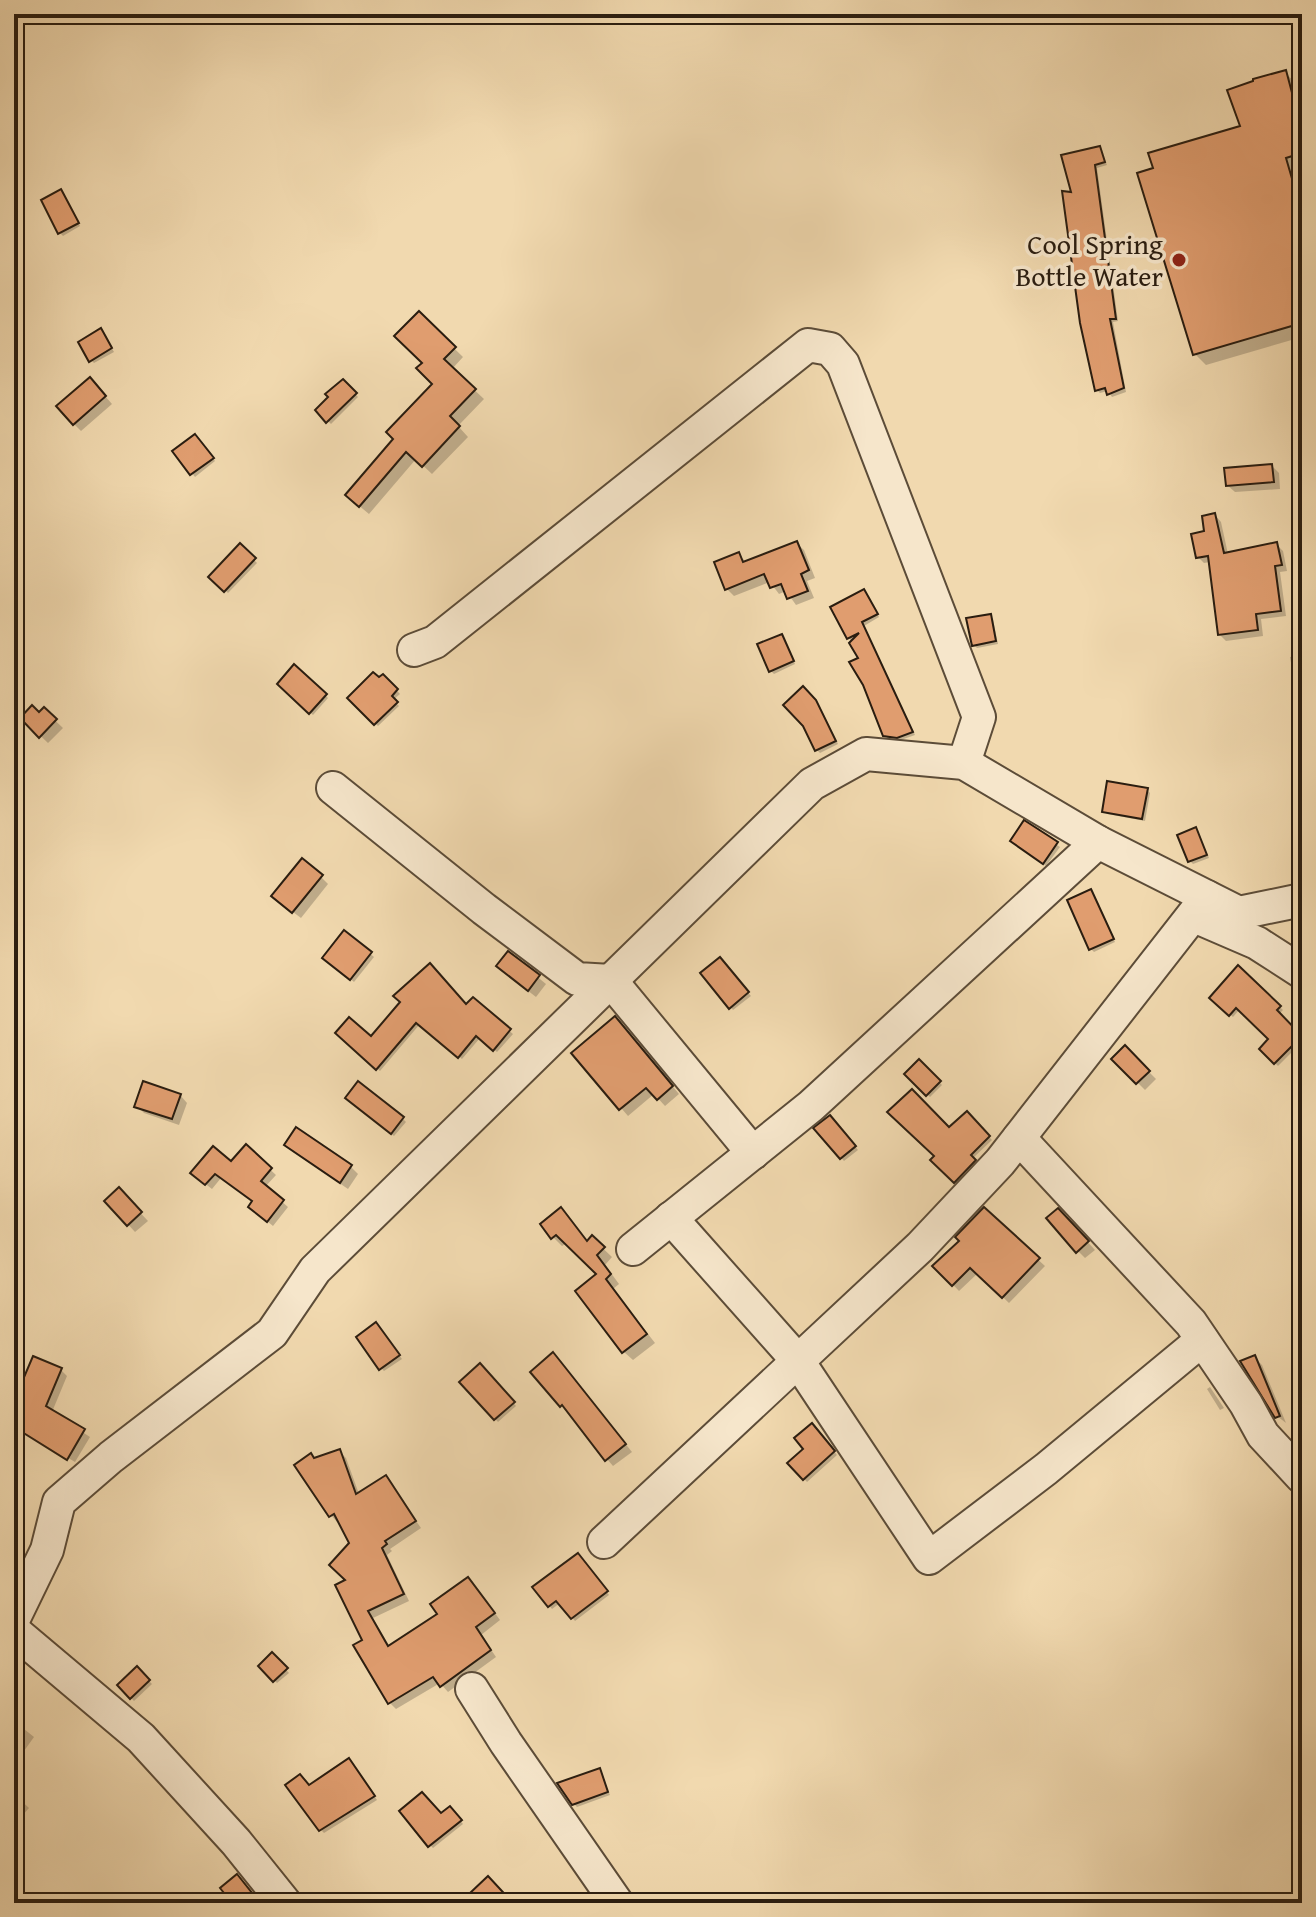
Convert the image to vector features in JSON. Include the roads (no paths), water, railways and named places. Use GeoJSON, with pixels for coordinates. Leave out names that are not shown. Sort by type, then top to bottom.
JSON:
{"type":"FeatureCollection","features":[{"type":"Feature","properties":{"kind":"street"},"geometry":{"type":"LineString","coordinates":[[414,650],[435,642],[808,345],[830,349],[843,364],[979,717],[964,763]]}},
{"type":"Feature","properties":{"kind":"street"},"geometry":{"type":"LineString","coordinates":[[14,1618],[47,1550],[59,1502],[111,1457],[272,1333],[315,1270],[812,784],[866,754],[964,763],[1098,842],[1302,972]]}},
{"type":"Feature","properties":{"kind":"street"},"geometry":{"type":"LineString","coordinates":[[333,788],[577,979],[611,981],[753,1153]]}},
{"type":"Feature","properties":{"kind":"street"},"geometry":{"type":"LineString","coordinates":[[633,1249],[811,1106],[1098,842]]}},
{"type":"Feature","properties":{"kind":"street"},"geometry":{"type":"LineString","coordinates":[[1200,906],[1239,913],[1302,900]]}},
{"type":"Feature","properties":{"kind":"street"},"geometry":{"type":"LineString","coordinates":[[604,1542],[920,1247],[1000,1162],[1200,906]]}},
{"type":"Feature","properties":{"kind":"street"},"geometry":{"type":"LineString","coordinates":[[1019,1138],[1191,1323],[1246,1404],[1263,1435],[1302,1477]]}},
{"type":"Feature","properties":{"kind":"street"},"geometry":{"type":"LineString","coordinates":[[671,1218],[798,1361],[929,1558],[1046,1469],[1202,1340]]}},
{"type":"Feature","properties":{"kind":"street"},"geometry":{"type":"LineString","coordinates":[[14,1631],[141,1738],[236,1842],[285,1903]]}},
{"type":"Feature","properties":{"kind":"street"},"geometry":{"type":"LineString","coordinates":[[472,1689],[617,1903]]}},
{"type":"Feature","properties":{"kind":"place","name":"Cool Spring Bottle Water"},"geometry":{"type":"Point","coordinates":[1179,260]}}]}
